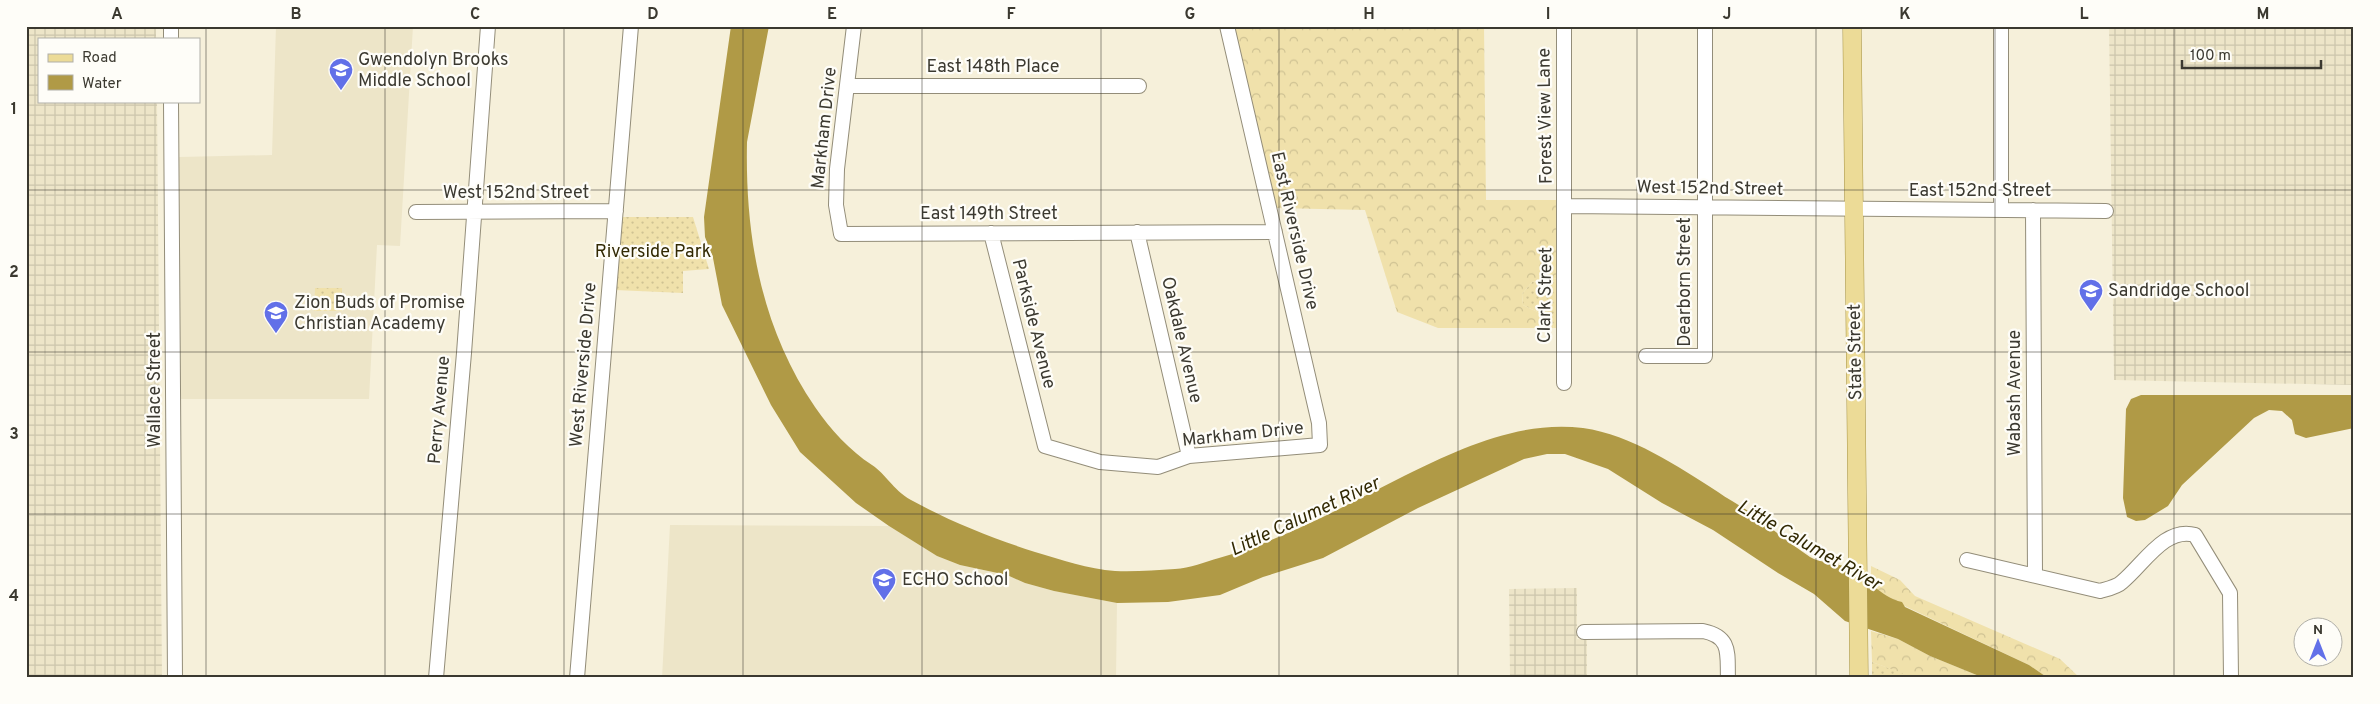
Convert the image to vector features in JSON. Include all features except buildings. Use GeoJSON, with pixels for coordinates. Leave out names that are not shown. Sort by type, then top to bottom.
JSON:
{"type":"FeatureCollection","features":[{"type":"Feature","properties":{"kind":"main road","name":"State Street"},"geometry":{"type":"LineString","coordinates":[[1852,26],[1859,678]]}},
{"type":"Feature","properties":{"kind":"street","name":"Perry Avenue"},"geometry":{"type":"LineString","coordinates":[[436,678],[488,26]]}},
{"type":"Feature","properties":{"kind":"street","name":"West Riverside Drive"},"geometry":{"type":"LineString","coordinates":[[577,678],[631,26]]}},
{"type":"Feature","properties":{"kind":"street","name":"Markham Drive"},"geometry":{"type":"LineString","coordinates":[[841,234],[836,206],[837,169],[854,26]]}},
{"type":"Feature","properties":{"kind":"street","name":"East Riverside Drive"},"geometry":{"type":"LineString","coordinates":[[1227,26],[1319,423],[1320,445]]}},
{"type":"Feature","properties":{"kind":"street","name":"Forest View Lane"},"geometry":{"type":"LineString","coordinates":[[1564,26],[1566,206]]}},
{"type":"Feature","properties":{"kind":"street","name":"Dearborn Street"},"geometry":{"type":"LineString","coordinates":[[1646,356],[1705,356],[1705,26]]}},
{"type":"Feature","properties":{"kind":"street"},"geometry":{"type":"LineString","coordinates":[[2001,26],[2001,210]]}},
{"type":"Feature","properties":{"kind":"street","name":"East 148th Place"},"geometry":{"type":"LineString","coordinates":[[848,86],[1139,86]]}},
{"type":"Feature","properties":{"kind":"street","name":"Wallace Street"},"geometry":{"type":"LineString","coordinates":[[171,102],[175,678]]}},
{"type":"Feature","properties":{"kind":"street","name":"West 152nd Street"},"geometry":{"type":"LineString","coordinates":[[1566,206],[1854,209]]}},
{"type":"Feature","properties":{"kind":"street","name":"Clark Street"},"geometry":{"type":"LineString","coordinates":[[1564,383],[1566,206]]}},
{"type":"Feature","properties":{"kind":"street","name":"East 152nd Street"},"geometry":{"type":"LineString","coordinates":[[1854,209],[2106,211]]}},
{"type":"Feature","properties":{"kind":"street","name":"Wabash Avenue"},"geometry":{"type":"LineString","coordinates":[[2033,210],[2035,576]]}},
{"type":"Feature","properties":{"kind":"street","name":"West 152nd Street"},"geometry":{"type":"LineString","coordinates":[[416,212],[616,211]]}},
{"type":"Feature","properties":{"kind":"street"},"geometry":{"type":"LineString","coordinates":[[1137,232],[1275,232]]}},
{"type":"Feature","properties":{"kind":"street","name":"East 149th Street"},"geometry":{"type":"LineString","coordinates":[[841,234],[1137,232]]}},
{"type":"Feature","properties":{"kind":"street","name":"Oakdale Avenue"},"geometry":{"type":"LineString","coordinates":[[1137,232],[1189,456]]}},
{"type":"Feature","properties":{"kind":"street","name":"Parkside Avenue"},"geometry":{"type":"LineString","coordinates":[[991,233],[1039,425]]}},
{"type":"Feature","properties":{"kind":"street","name":"Markham Drive"},"geometry":{"type":"LineString","coordinates":[[1039,425],[1045,446],[1100,462],[1158,467],[1189,456],[1320,445]]}},
{"type":"Feature","properties":{"kind":"street"},"geometry":{"type":"LineString","coordinates":[[1967,560],[2100,591],[2121,584],[2173,535],[2187,532],[2195,535],[2230,593],[2231,678]]}},
{"type":"Feature","properties":{"kind":"street"},"geometry":{"type":"LineString","coordinates":[[1584,632],[1703,631],[1714,633],[1722,638],[1726,645],[1728,678]]}},
{"type":"Feature","properties":{"kind":"shaded area"},"geometry":{"type":"Polygon","coordinates":[[[26,26],[156,26],[156,38],[38,38],[38,102],[157,102],[162,678],[26,678],[26,26]]]}},
{"type":"Feature","properties":{"kind":"shaded area","name":"Gwendolyn Brooks Middle School"},"geometry":{"type":"Polygon","coordinates":[[[276,26],[413,26],[400,246],[377,245],[369,399],[181,399],[179,157],[272,155],[276,26]]]}},
{"type":"Feature","properties":{"kind":"shaded area"},"geometry":{"type":"Polygon","coordinates":[[[2109,26],[2354,26],[2354,385],[2114,380],[2109,26]]]}},
{"type":"Feature","properties":{"kind":"shaded area","name":"ECHO School"},"geometry":{"type":"Polygon","coordinates":[[[670,525],[889,526],[937,556],[960,565],[1007,575],[1025,583],[1054,591],[1117,603],[1116,678],[662,678],[670,525]]]}},
{"type":"Feature","properties":{"kind":"shaded area"},"geometry":{"type":"Polygon","coordinates":[[[1577,588],[1577,639],[1587,640],[1587,678],[1510,678],[1509,589],[1577,588]]]}},
{"type":"Feature","properties":{"kind":"green space"},"geometry":{"type":"Polygon","coordinates":[[[1234,26],[1484,26],[1486,200],[1558,200],[1558,278],[1532,282],[1522,294],[1523,305],[1550,318],[1554,328],[1438,328],[1397,312],[1365,210],[1276,208],[1234,26]]]}},
{"type":"Feature","properties":{"kind":"green space","name":"Riverside Park"},"geometry":{"type":"Polygon","coordinates":[[[621,217],[693,217],[709,269],[683,271],[683,293],[615,290],[621,217]]]}},
{"type":"Feature","properties":{"kind":"green space"},"geometry":{"type":"Polygon","coordinates":[[[1558,278],[1559,328],[1554,328],[1550,318],[1523,305],[1522,294],[1532,282],[1558,278]]]}},
{"type":"Feature","properties":{"kind":"green space"},"geometry":{"type":"Polygon","coordinates":[[[315,288],[342,288],[342,311],[314,311],[315,288]]]}},
{"type":"Feature","properties":{"kind":"green space"},"geometry":{"type":"Polygon","coordinates":[[[1871,566],[1900,580],[1915,596],[2060,659],[2080,678],[2048,678],[2029,665],[1892,600],[1871,586],[1871,566]]]}},
{"type":"Feature","properties":{"kind":"green space"},"geometry":{"type":"Polygon","coordinates":[[[1871,631],[1898,639],[1930,656],[1984,678],[1915,678],[1872,662],[1871,631]]]}},
{"type":"Feature","properties":{"kind":"green space"},"geometry":{"type":"Polygon","coordinates":[[[1872,662],[1914,677],[1915,678],[1872,678],[1872,662]]]}},
{"type":"Feature","properties":{"kind":"water"},"geometry":{"type":"Polygon","coordinates":[[[731,26],[769,26],[747,142],[747,177],[753,246],[769,313],[781,345],[796,377],[834,432],[856,453],[877,469],[904,496],[926,508],[1003,541],[1085,566],[1123,571],[1181,568],[1197,565],[1267,542],[1446,456],[1490,439],[1536,428],[1583,428],[1619,437],[1654,453],[1752,513],[1810,557],[1846,567],[1887,596],[1902,602],[1905,607],[2029,665],[2048,678],[1984,678],[1930,656],[1898,639],[1845,621],[1814,594],[1778,573],[1713,530],[1662,503],[1608,469],[1565,454],[1547,454],[1524,459],[1418,508],[1323,558],[1263,577],[1220,595],[1168,602],[1117,603],[1054,591],[1025,583],[1007,575],[960,565],[937,556],[856,503],[800,452],[771,405],[722,305],[713,258],[705,237],[704,217],[731,26]]]}},
{"type":"Feature","properties":{"kind":"water"},"geometry":{"type":"Polygon","coordinates":[[[2141,395],[2354,395],[2354,428],[2306,438],[2295,434],[2292,420],[2282,411],[2269,410],[2254,418],[2182,485],[2168,506],[2145,520],[2136,521],[2127,517],[2123,498],[2126,409],[2131,399],[2141,395]]]}},
{"type":"Feature","properties":{"kind":"place","name":"Gwendolyn Brooks Middle School"},"geometry":{"type":"Point","coordinates":[341,91]}},
{"type":"Feature","properties":{"kind":"place","name":"Sandridge School"},"geometry":{"type":"Point","coordinates":[2091,312]}},
{"type":"Feature","properties":{"kind":"place","name":"Zion Buds of Promise Christian Academy"},"geometry":{"type":"Point","coordinates":[276,334]}},
{"type":"Feature","properties":{"kind":"place","name":"ECHO School"},"geometry":{"type":"Point","coordinates":[884,601]}},
{"type":"Feature","properties":{"kind":"water label","name":"Little Calumet River"},"geometry":{"type":"Point","coordinates":[1305,517]}},
{"type":"Feature","properties":{"kind":"water label","name":"Little Calumet River"},"geometry":{"type":"Point","coordinates":[1809,546]}}]}
